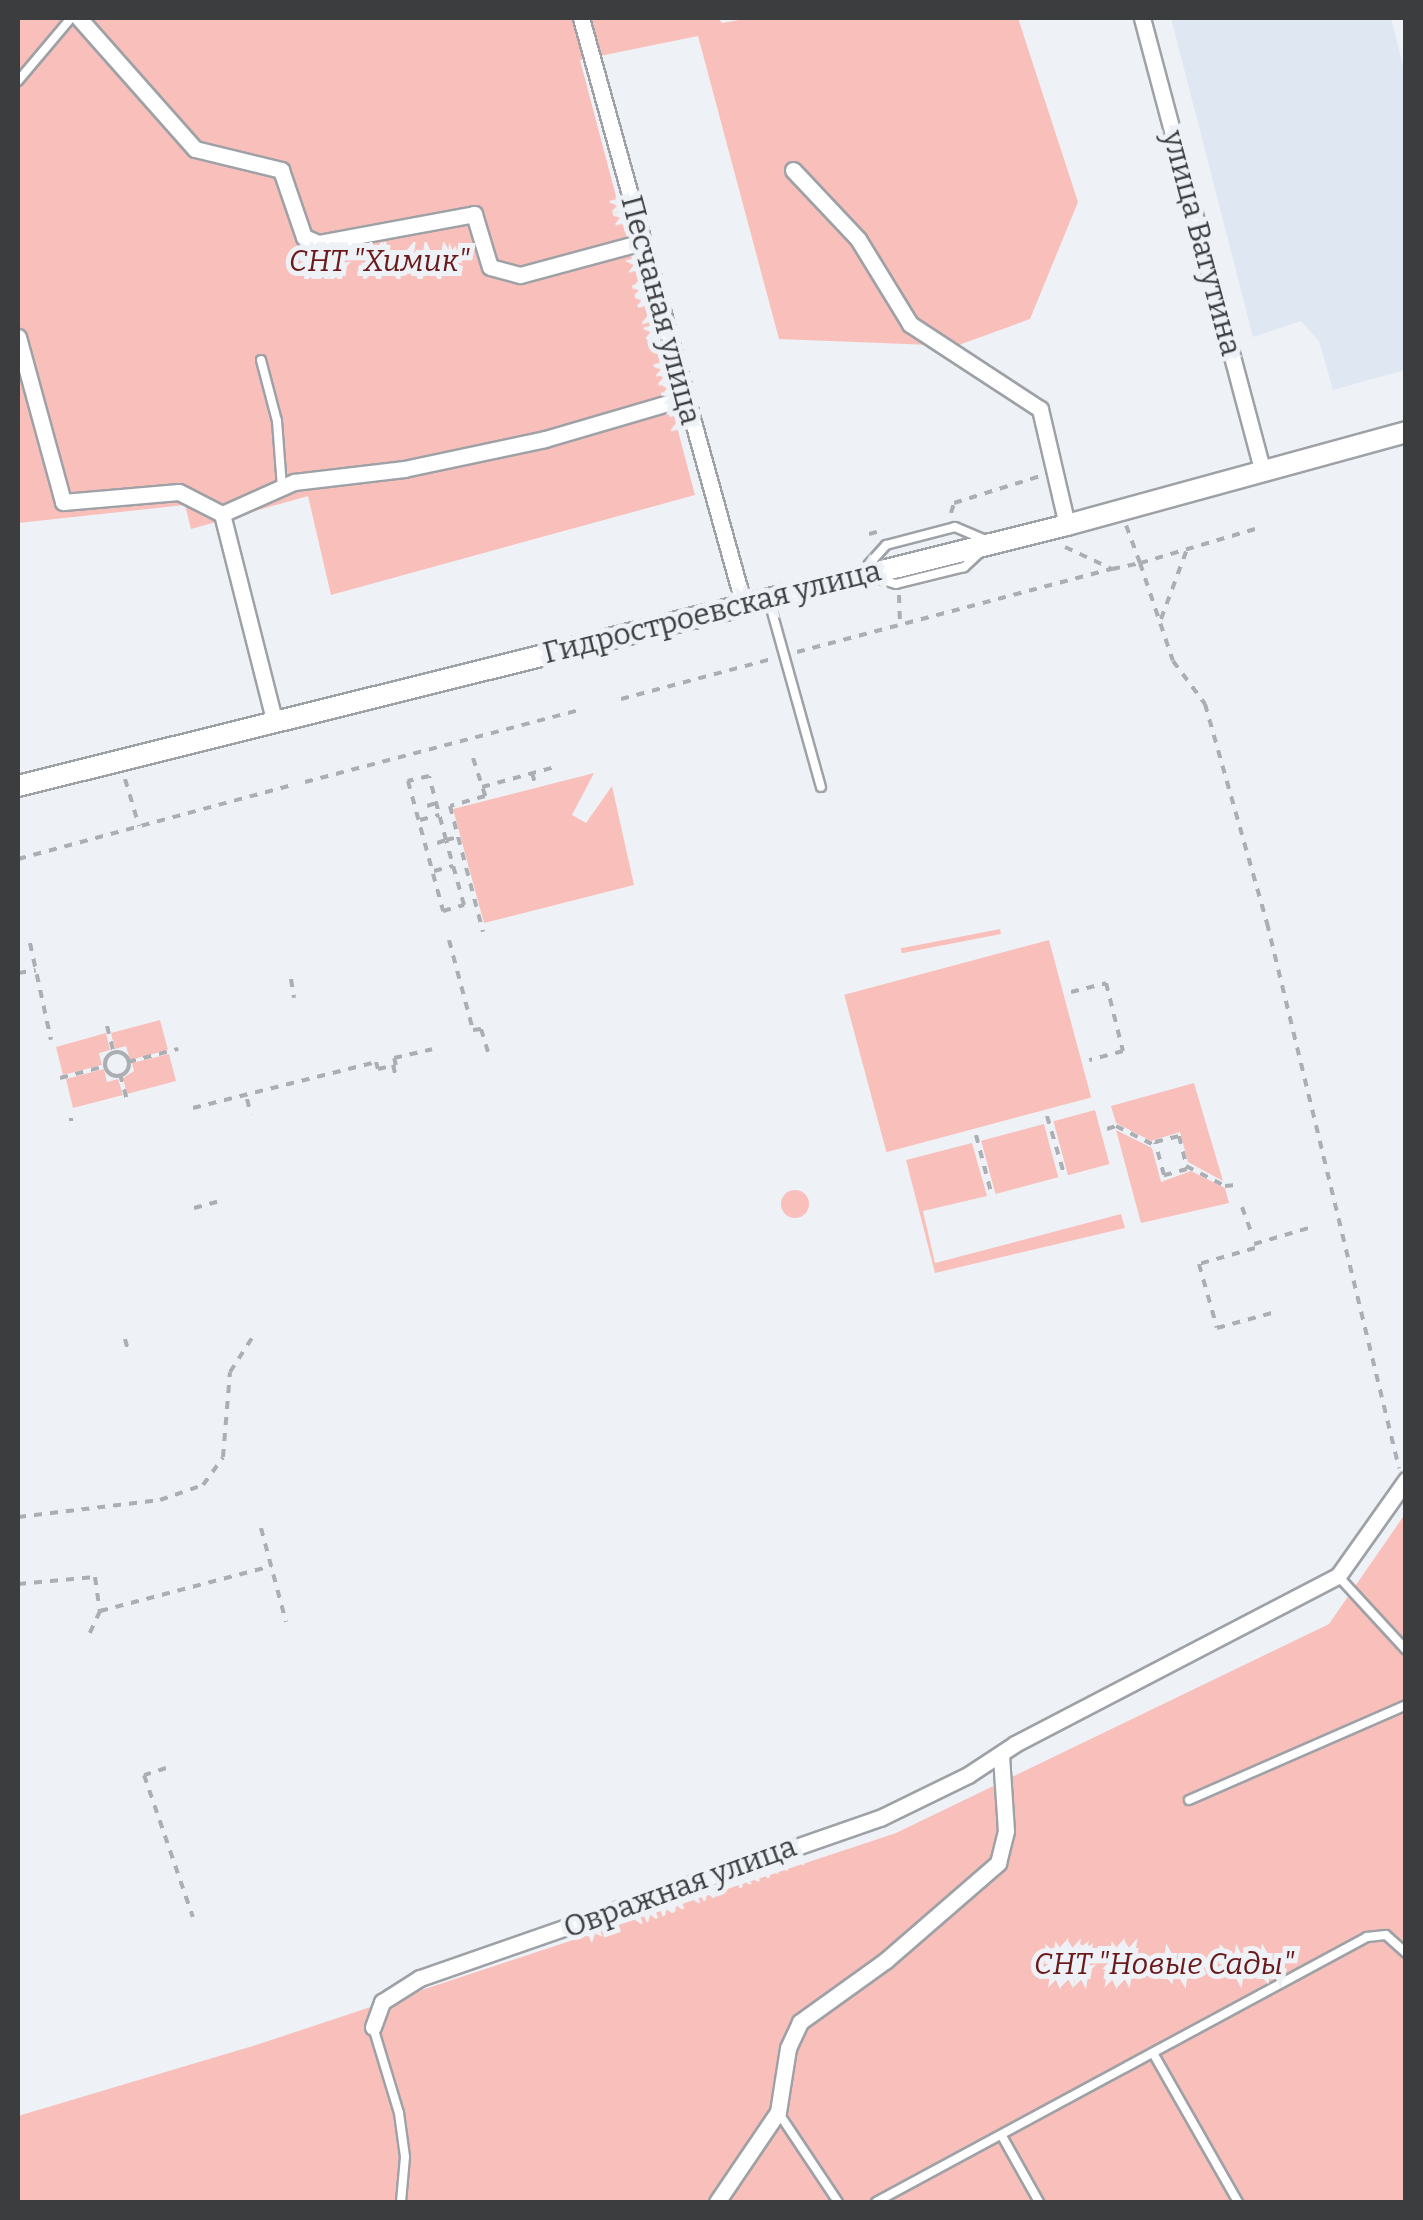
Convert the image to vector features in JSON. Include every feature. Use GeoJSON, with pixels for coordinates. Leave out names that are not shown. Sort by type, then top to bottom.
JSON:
{"type":"FeatureCollection","features":[{"type":"Feature","properties":{"kind":"street"},"geometry":{"type":"LineString","coordinates":[[79,18],[195,150],[282,170],[304,238],[318,243],[474,214],[490,266],[520,275],[642,242]]}},
{"type":"Feature","properties":{"kind":"street","name":"Песчаная улица"},"geometry":{"type":"LineString","coordinates":[[581,18],[743,602]]}},
{"type":"Feature","properties":{"kind":"street","name":"улица Ватутина"},"geometry":{"type":"LineString","coordinates":[[1142,18],[1262,469]]}},
{"type":"Feature","properties":{"kind":"street"},"geometry":{"type":"LineString","coordinates":[[793,170],[858,239],[910,324],[1040,409],[1054,472],[1061,533]]}},
{"type":"Feature","properties":{"kind":"street"},"geometry":{"type":"LineString","coordinates":[[18,337],[63,502],[179,492],[222,514],[274,720]]}},
{"type":"Feature","properties":{"kind":"street"},"geometry":{"type":"LineString","coordinates":[[222,514],[282,487],[545,440],[684,398]]}},
{"type":"Feature","properties":{"kind":"street","name":"Гидростроевская улица"},"geometry":{"type":"LineString","coordinates":[[19,788],[743,602],[991,542],[1061,533],[1262,469],[1406,432]]}},
{"type":"Feature","properties":{"kind":"street","name":"Овражная улица"},"geometry":{"type":"LineString","coordinates":[[373,2027],[382,2002],[420,1978],[880,1818],[1000,1756],[1338,1576],[1405,1481]]}},
{"type":"Feature","properties":{"kind":"street"},"geometry":{"type":"LineString","coordinates":[[717,2202],[778,2112],[788,2048],[800,2022],[884,1961],[998,1863],[1006,1831],[1000,1756]]}},
{"type":"Feature","properties":{"kind":"lane"},"geometry":{"type":"LineString","coordinates":[[18,82],[71,18]]}},
{"type":"Feature","properties":{"kind":"lane"},"geometry":{"type":"LineString","coordinates":[[261,360],[277,420],[282,487]]}},
{"type":"Feature","properties":{"kind":"lane"},"geometry":{"type":"LineString","coordinates":[[768,596],[821,787]]}},
{"type":"Feature","properties":{"kind":"lane"},"geometry":{"type":"LineString","coordinates":[[1338,1576],[1406,1650]]}},
{"type":"Feature","properties":{"kind":"lane"},"geometry":{"type":"LineString","coordinates":[[1189,1800],[1406,1705]]}},
{"type":"Feature","properties":{"kind":"lane"},"geometry":{"type":"LineString","coordinates":[[876,2202],[1366,1937],[1386,1935],[1406,1952]]}},
{"type":"Feature","properties":{"kind":"lane"},"geometry":{"type":"LineString","coordinates":[[373,2027],[399,2113],[405,2157],[400,2202]]}},
{"type":"Feature","properties":{"kind":"lane"},"geometry":{"type":"LineString","coordinates":[[1154,2053],[1238,2202]]}},
{"type":"Feature","properties":{"kind":"lane"},"geometry":{"type":"LineString","coordinates":[[778,2112],[838,2202]]}},
{"type":"Feature","properties":{"kind":"lane"},"geometry":{"type":"LineString","coordinates":[[1002,2136],[1040,2202]]}},
{"type":"Feature","properties":{"kind":"path"},"geometry":{"type":"LineString","coordinates":[[951,514],[954,503],[1054,472]]}},
{"type":"Feature","properties":{"kind":"path"},"geometry":{"type":"LineString","coordinates":[[1121,511],[1156,602],[1172,661],[1205,704],[1266,924],[1405,1481]]}},
{"type":"Feature","properties":{"kind":"path"},"geometry":{"type":"LineString","coordinates":[[792,653],[1256,529]]}},
{"type":"Feature","properties":{"kind":"path"},"geometry":{"type":"LineString","coordinates":[[868,534],[884,530]]}},
{"type":"Feature","properties":{"kind":"path"},"geometry":{"type":"LineString","coordinates":[[1061,533],[1112,569]]}},
{"type":"Feature","properties":{"kind":"path"},"geometry":{"type":"LineString","coordinates":[[1162,620],[1187,549]]}},
{"type":"Feature","properties":{"kind":"path"},"geometry":{"type":"LineString","coordinates":[[1156,602],[1167,607]]}},
{"type":"Feature","properties":{"kind":"path"},"geometry":{"type":"LineString","coordinates":[[896,610],[900,625]]}},
{"type":"Feature","properties":{"kind":"path"},"geometry":{"type":"LineString","coordinates":[[621,699],[776,658]]}},
{"type":"Feature","properties":{"kind":"path"},"geometry":{"type":"LineString","coordinates":[[306,782],[580,710]]}},
{"type":"Feature","properties":{"kind":"path"},"geometry":{"type":"LineString","coordinates":[[472,758],[485,796],[450,806],[483,932]]}},
{"type":"Feature","properties":{"kind":"path"},"geometry":{"type":"LineString","coordinates":[[120,760],[139,826]]}},
{"type":"Feature","properties":{"kind":"path"},"geometry":{"type":"LineString","coordinates":[[482,787],[555,767]]}},
{"type":"Feature","properties":{"kind":"path"},"geometry":{"type":"LineString","coordinates":[[532,773],[535,783]]}},
{"type":"Feature","properties":{"kind":"path"},"geometry":{"type":"LineString","coordinates":[[469,778],[478,775]]}},
{"type":"Feature","properties":{"kind":"path"},"geometry":{"type":"LineString","coordinates":[[429,776],[436,803],[464,905],[443,910],[408,782],[429,776]]}},
{"type":"Feature","properties":{"kind":"path"},"geometry":{"type":"LineString","coordinates":[[18,858],[289,786]]}},
{"type":"Feature","properties":{"kind":"path"},"geometry":{"type":"LineString","coordinates":[[426,806],[436,803]]}},
{"type":"Feature","properties":{"kind":"path"},"geometry":{"type":"LineString","coordinates":[[418,820],[440,815]]}},
{"type":"Feature","properties":{"kind":"path"},"geometry":{"type":"LineString","coordinates":[[437,843],[458,837]]}},
{"type":"Feature","properties":{"kind":"path"},"geometry":{"type":"LineString","coordinates":[[432,871],[453,866]]}},
{"type":"Feature","properties":{"kind":"path"},"geometry":{"type":"LineString","coordinates":[[447,880],[456,878]]}},
{"type":"Feature","properties":{"kind":"path"},"geometry":{"type":"LineString","coordinates":[[449,940],[473,1030],[482,1028],[488,1052]]}},
{"type":"Feature","properties":{"kind":"path"},"geometry":{"type":"LineString","coordinates":[[30,943],[50,1040]]}},
{"type":"Feature","properties":{"kind":"path"},"geometry":{"type":"LineString","coordinates":[[18,973],[36,970]]}},
{"type":"Feature","properties":{"kind":"path"},"geometry":{"type":"LineString","coordinates":[[291,979],[294,998]]}},
{"type":"Feature","properties":{"kind":"path"},"geometry":{"type":"LineString","coordinates":[[1071,992],[1106,983],[1123,1051],[1089,1060]]}},
{"type":"Feature","properties":{"kind":"path"},"geometry":{"type":"LineString","coordinates":[[107,1026],[114,1054]]}},
{"type":"Feature","properties":{"kind":"path"},"geometry":{"type":"LineString","coordinates":[[128,1062],[178,1049]]}},
{"type":"Feature","properties":{"kind":"path"},"geometry":{"type":"LineString","coordinates":[[396,1077],[394,1058],[432,1049]]}},
{"type":"Feature","properties":{"kind":"path"},"geometry":{"type":"LineString","coordinates":[[126,1050],[128,1062],[131,1071],[109,1076],[104,1056],[126,1050]]}},
{"type":"Feature","properties":{"kind":"path"},"geometry":{"type":"LineString","coordinates":[[251,1115],[247,1099],[250,1092],[376,1062],[378,1069],[392,1066]]}},
{"type":"Feature","properties":{"kind":"path"},"geometry":{"type":"LineString","coordinates":[[60,1078],[106,1066]]}},
{"type":"Feature","properties":{"kind":"path"},"geometry":{"type":"LineString","coordinates":[[120,1074],[128,1103]]}},
{"type":"Feature","properties":{"kind":"path"},"geometry":{"type":"LineString","coordinates":[[193,1108],[247,1099]]}},
{"type":"Feature","properties":{"kind":"path"},"geometry":{"type":"LineString","coordinates":[[1047,1116],[1065,1178]]}},
{"type":"Feature","properties":{"kind":"path"},"geometry":{"type":"LineString","coordinates":[[1107,1128],[1116,1126],[1156,1146],[1164,1175],[1186,1166]]}},
{"type":"Feature","properties":{"kind":"path"},"geometry":{"type":"LineString","coordinates":[[976,1135],[992,1196]]}},
{"type":"Feature","properties":{"kind":"path"},"geometry":{"type":"LineString","coordinates":[[1156,1146],[1178,1136],[1186,1166],[1225,1186],[1236,1184]]}},
{"type":"Feature","properties":{"kind":"path"},"geometry":{"type":"LineString","coordinates":[[194,1208],[217,1202]]}},
{"type":"Feature","properties":{"kind":"path"},"geometry":{"type":"LineString","coordinates":[[1242,1208],[1251,1232]]}},
{"type":"Feature","properties":{"kind":"path"},"geometry":{"type":"LineString","coordinates":[[1272,1312],[1217,1328],[1199,1264],[1312,1228]]}},
{"type":"Feature","properties":{"kind":"path"},"geometry":{"type":"LineString","coordinates":[[18,1517],[160,1500],[203,1485],[223,1457],[230,1372],[252,1338]]}},
{"type":"Feature","properties":{"kind":"path"},"geometry":{"type":"LineString","coordinates":[[126,1339],[128,1350]]}},
{"type":"Feature","properties":{"kind":"path"},"geometry":{"type":"LineString","coordinates":[[261,1528],[286,1622]]}},
{"type":"Feature","properties":{"kind":"path"},"geometry":{"type":"LineString","coordinates":[[100,1611],[271,1566]]}},
{"type":"Feature","properties":{"kind":"path"},"geometry":{"type":"LineString","coordinates":[[18,1584],[94,1577],[100,1611],[88,1637]]}},
{"type":"Feature","properties":{"kind":"path"},"geometry":{"type":"LineString","coordinates":[[166,1768],[144,1774],[193,1917]]}},
{"type":"Feature","properties":{"kind":"shaded area"},"geometry":{"type":"Polygon","coordinates":[[[1171,18],[1391,18],[1406,77],[1405,370],[1333,390],[1319,341],[1301,321],[1253,337],[1171,18]]]}},
{"type":"Feature","properties":{"kind":"green space","name":"СНТ \"Химик\""},"geometry":{"type":"Polygon","coordinates":[[[18,18],[718,18],[722,23],[750,18],[1018,18],[1078,202],[1030,319],[956,346],[779,339],[698,36],[580,60],[695,495],[331,595],[308,496],[191,529],[185,505],[18,523],[18,18]]]}},
{"type":"Feature","properties":{"kind":"green space"},"geometry":{"type":"Polygon","coordinates":[[[594,773],[572,815],[586,823],[612,786],[634,885],[484,923],[453,809],[594,773]]]}},
{"type":"Feature","properties":{"kind":"green space"},"geometry":{"type":"Polygon","coordinates":[[[1000,929],[1001,934],[902,953],[901,948],[1000,929]]]}},
{"type":"Feature","properties":{"kind":"green space"},"geometry":{"type":"Polygon","coordinates":[[[1049,940],[1091,1097],[886,1152],[844,995],[1049,940]]]}},
{"type":"Feature","properties":{"kind":"green space"},"geometry":{"type":"Polygon","coordinates":[[[160,1020],[168,1050],[130,1060],[126,1046],[115,1049],[111,1033],[160,1020]]]}},
{"type":"Feature","properties":{"kind":"green space"},"geometry":{"type":"Polygon","coordinates":[[[106,1033],[110,1050],[99,1053],[102,1065],[63,1075],[56,1047],[106,1033]]]}},
{"type":"Feature","properties":{"kind":"green space"},"geometry":{"type":"Polygon","coordinates":[[[169,1054],[176,1081],[127,1094],[123,1078],[134,1071],[132,1063],[169,1054]]]}},
{"type":"Feature","properties":{"kind":"green space"},"geometry":{"type":"Polygon","coordinates":[[[104,1069],[107,1082],[118,1079],[123,1095],[73,1108],[66,1079],[104,1069]]]}},
{"type":"Feature","properties":{"kind":"green space"},"geometry":{"type":"Polygon","coordinates":[[[1194,1083],[1223,1181],[1188,1162],[1180,1132],[1151,1141],[1116,1123],[1111,1106],[1194,1083]]]}},
{"type":"Feature","properties":{"kind":"green space"},"geometry":{"type":"Polygon","coordinates":[[[1095,1110],[1109,1164],[1068,1175],[1053,1121],[1095,1110]]]}},
{"type":"Feature","properties":{"kind":"green space"},"geometry":{"type":"Polygon","coordinates":[[[1044,1124],[1058,1177],[995,1194],[981,1141],[1044,1124]]]}},
{"type":"Feature","properties":{"kind":"green space"},"geometry":{"type":"Polygon","coordinates":[[[1116,1130],[1152,1148],[1161,1182],[1191,1171],[1225,1188],[1229,1203],[1141,1223],[1116,1130]]]}},
{"type":"Feature","properties":{"kind":"green space"},"geometry":{"type":"Polygon","coordinates":[[[972,1143],[987,1196],[923,1211],[935,1263],[1121,1214],[1125,1228],[935,1273],[906,1160],[972,1143]]]}},
{"type":"Feature","properties":{"kind":"green space"},"geometry":{"type":"Polygon","coordinates":[[[795,1190],[805,1194],[809,1204],[805,1214],[795,1218],[785,1214],[781,1204],[785,1194],[795,1190]]]}},
{"type":"Feature","properties":{"kind":"green space","name":"СНТ \"Новые Сады\""},"geometry":{"type":"Polygon","coordinates":[[[1405,1514],[1405,2202],[18,2202],[18,2116],[256,2045],[896,1833],[1329,1624],[1405,1514]]]}}]}
